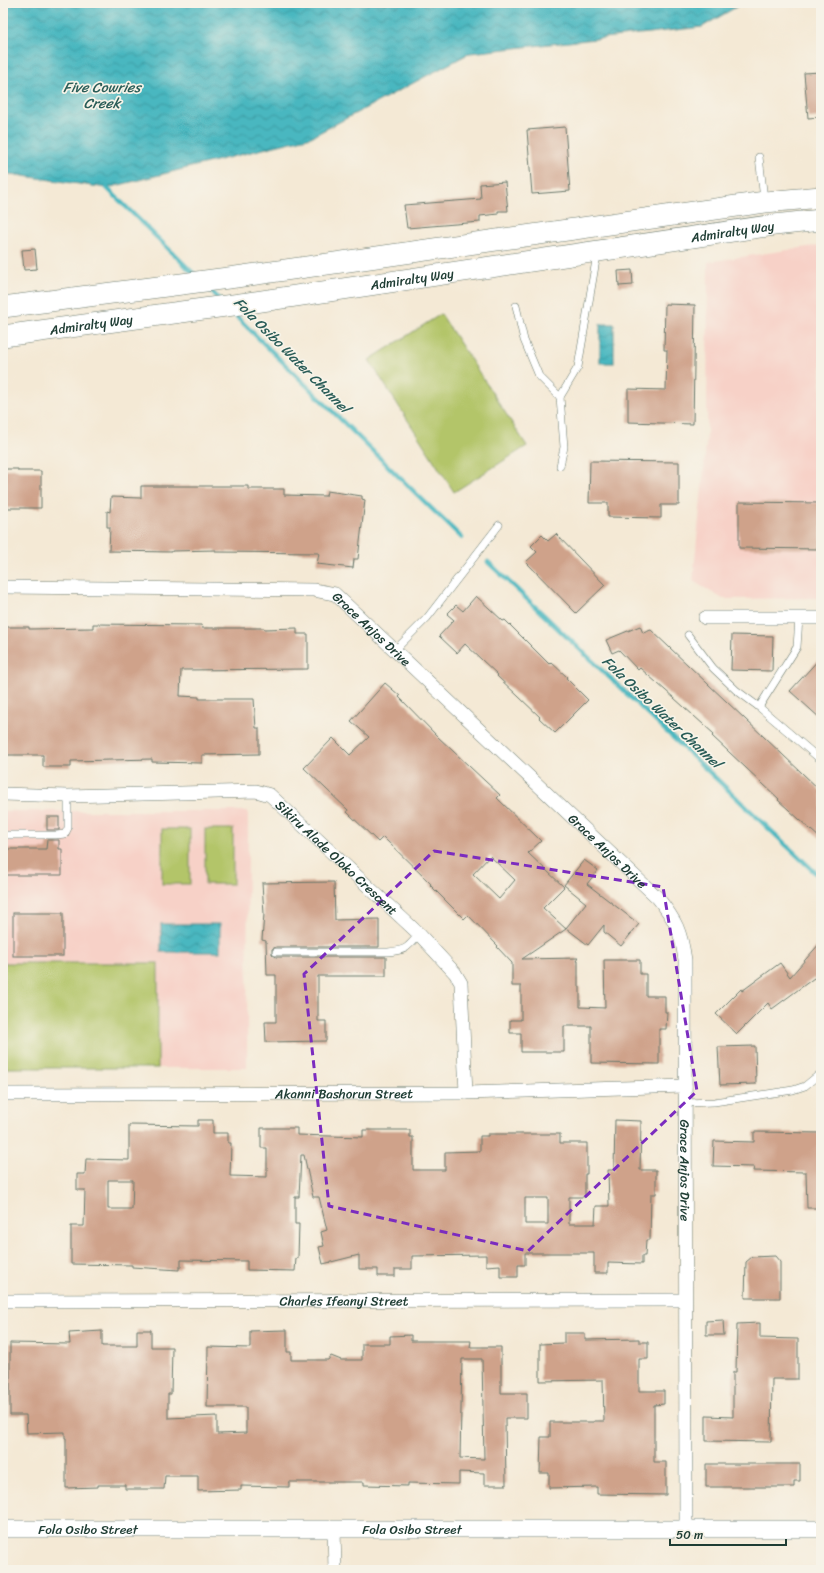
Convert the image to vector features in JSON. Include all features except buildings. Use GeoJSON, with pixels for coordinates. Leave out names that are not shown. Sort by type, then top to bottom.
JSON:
{"type":"FeatureCollection","features":[{"type":"Feature","properties":{"kind":"main road","name":"Admiralty Way"},"geometry":{"type":"LineString","coordinates":[[3,307],[236,277],[765,202],[821,197]]}},
{"type":"Feature","properties":{"kind":"main road","name":"Admiralty Way"},"geometry":{"type":"LineString","coordinates":[[3,336],[248,303],[774,225],[821,220]]}},
{"type":"Feature","properties":{"kind":"street","name":"Grace Anjos Drive"},"geometry":{"type":"LineString","coordinates":[[3,587],[314,590],[335,594],[396,649],[658,898],[672,916],[682,937],[685,960],[686,1529]]}},
{"type":"Feature","properties":{"kind":"street"},"geometry":{"type":"LineString","coordinates":[[705,618],[821,618]]}},
{"type":"Feature","properties":{"kind":"street","name":"Sikiru Alade Oloko Crescent"},"geometry":{"type":"LineString","coordinates":[[3,794],[68,796],[256,791],[270,795],[419,934],[455,973],[461,983],[466,1093]]}},
{"type":"Feature","properties":{"kind":"street","name":"Akanni Bashorun Street"},"geometry":{"type":"LineString","coordinates":[[3,1094],[466,1093],[685,1086]]}},
{"type":"Feature","properties":{"kind":"street","name":"Charles Ifeanyi Street"},"geometry":{"type":"LineString","coordinates":[[3,1301],[685,1300]]}},
{"type":"Feature","properties":{"kind":"street","name":"Fola Osibo Street"},"geometry":{"type":"LineString","coordinates":[[3,1529],[821,1529]]}},
{"type":"Feature","properties":{"kind":"street"},"geometry":{"type":"LineString","coordinates":[[334,1529],[335,1570]]}},
{"type":"Feature","properties":{"kind":"lane"},"geometry":{"type":"LineString","coordinates":[[759,158],[765,202]]}},
{"type":"Feature","properties":{"kind":"lane"},"geometry":{"type":"LineString","coordinates":[[560,466],[564,448],[560,397],[578,367],[597,252]]}},
{"type":"Feature","properties":{"kind":"lane"},"geometry":{"type":"LineString","coordinates":[[516,306],[524,340],[539,376],[560,397]]}},
{"type":"Feature","properties":{"kind":"lane"},"geometry":{"type":"LineString","coordinates":[[396,649],[427,618],[499,525]]}},
{"type":"Feature","properties":{"kind":"lane"},"geometry":{"type":"LineString","coordinates":[[759,707],[797,647],[800,618]]}},
{"type":"Feature","properties":{"kind":"lane"},"geometry":{"type":"LineString","coordinates":[[688,635],[713,668],[736,690],[759,707],[821,760]]}},
{"type":"Feature","properties":{"kind":"lane"},"geometry":{"type":"LineString","coordinates":[[3,835],[65,834],[68,828],[68,796]]}},
{"type":"Feature","properties":{"kind":"lane"},"geometry":{"type":"LineString","coordinates":[[276,952],[401,951],[407,948],[419,934]]}},
{"type":"Feature","properties":{"kind":"lane"},"geometry":{"type":"LineString","coordinates":[[685,1103],[714,1102],[793,1090],[805,1086],[821,1073]]}},
{"type":"Feature","properties":{"kind":"highlighted area"},"geometry":{"type":"Polygon","coordinates":[[[434,851],[663,887],[697,1091],[528,1251],[329,1206],[304,974],[434,851]]]}},
{"type":"Feature","properties":{"kind":"shaded area"},"geometry":{"type":"Polygon","coordinates":[[[821,245],[821,598],[723,599],[693,581],[707,435],[708,262],[821,245]]]}},
{"type":"Feature","properties":{"kind":"shaded area"},"geometry":{"type":"Polygon","coordinates":[[[3,811],[248,811],[247,1068],[3,1068],[3,811]]]}},
{"type":"Feature","properties":{"kind":"green space"},"geometry":{"type":"Polygon","coordinates":[[[441,314],[527,446],[454,492],[369,360],[441,314]]]}},
{"type":"Feature","properties":{"kind":"green space"},"geometry":{"type":"Polygon","coordinates":[[[162,829],[190,829],[190,884],[162,884],[162,829]]]}},
{"type":"Feature","properties":{"kind":"green space"},"geometry":{"type":"Polygon","coordinates":[[[205,829],[233,829],[233,884],[205,884],[205,829]]]}},
{"type":"Feature","properties":{"kind":"green space"},"geometry":{"type":"Polygon","coordinates":[[[3,963],[158,963],[158,1068],[3,1068],[3,963]]]}},
{"type":"Feature","properties":{"kind":"water","name":"Five Cowries Creek"},"geometry":{"type":"Polygon","coordinates":[[[3,3],[743,3],[702,27],[470,53],[311,137],[107,188],[3,173],[3,3]]]}},
{"type":"Feature","properties":{"kind":"water"},"geometry":{"type":"Polygon","coordinates":[[[600,324],[614,324],[614,363],[600,363],[600,324]]]}},
{"type":"Feature","properties":{"kind":"water"},"geometry":{"type":"Polygon","coordinates":[[[161,924],[220,924],[220,952],[161,952],[161,924]]]}},
{"type":"Feature","properties":{"kind":"waterway","name":"Fola Osibo Water Channel"},"geometry":{"type":"LineString","coordinates":[[107,188],[196,276]]}},
{"type":"Feature","properties":{"kind":"waterway","name":"Fola Osibo Water Channel"},"geometry":{"type":"LineString","coordinates":[[207,287],[220,300]]}},
{"type":"Feature","properties":{"kind":"waterway","name":"Fola Osibo Water Channel"},"geometry":{"type":"LineString","coordinates":[[231,311],[462,538]]}},
{"type":"Feature","properties":{"kind":"waterway","name":"Fola Osibo Water Channel"},"geometry":{"type":"LineString","coordinates":[[488,562],[821,878]]}}]}
